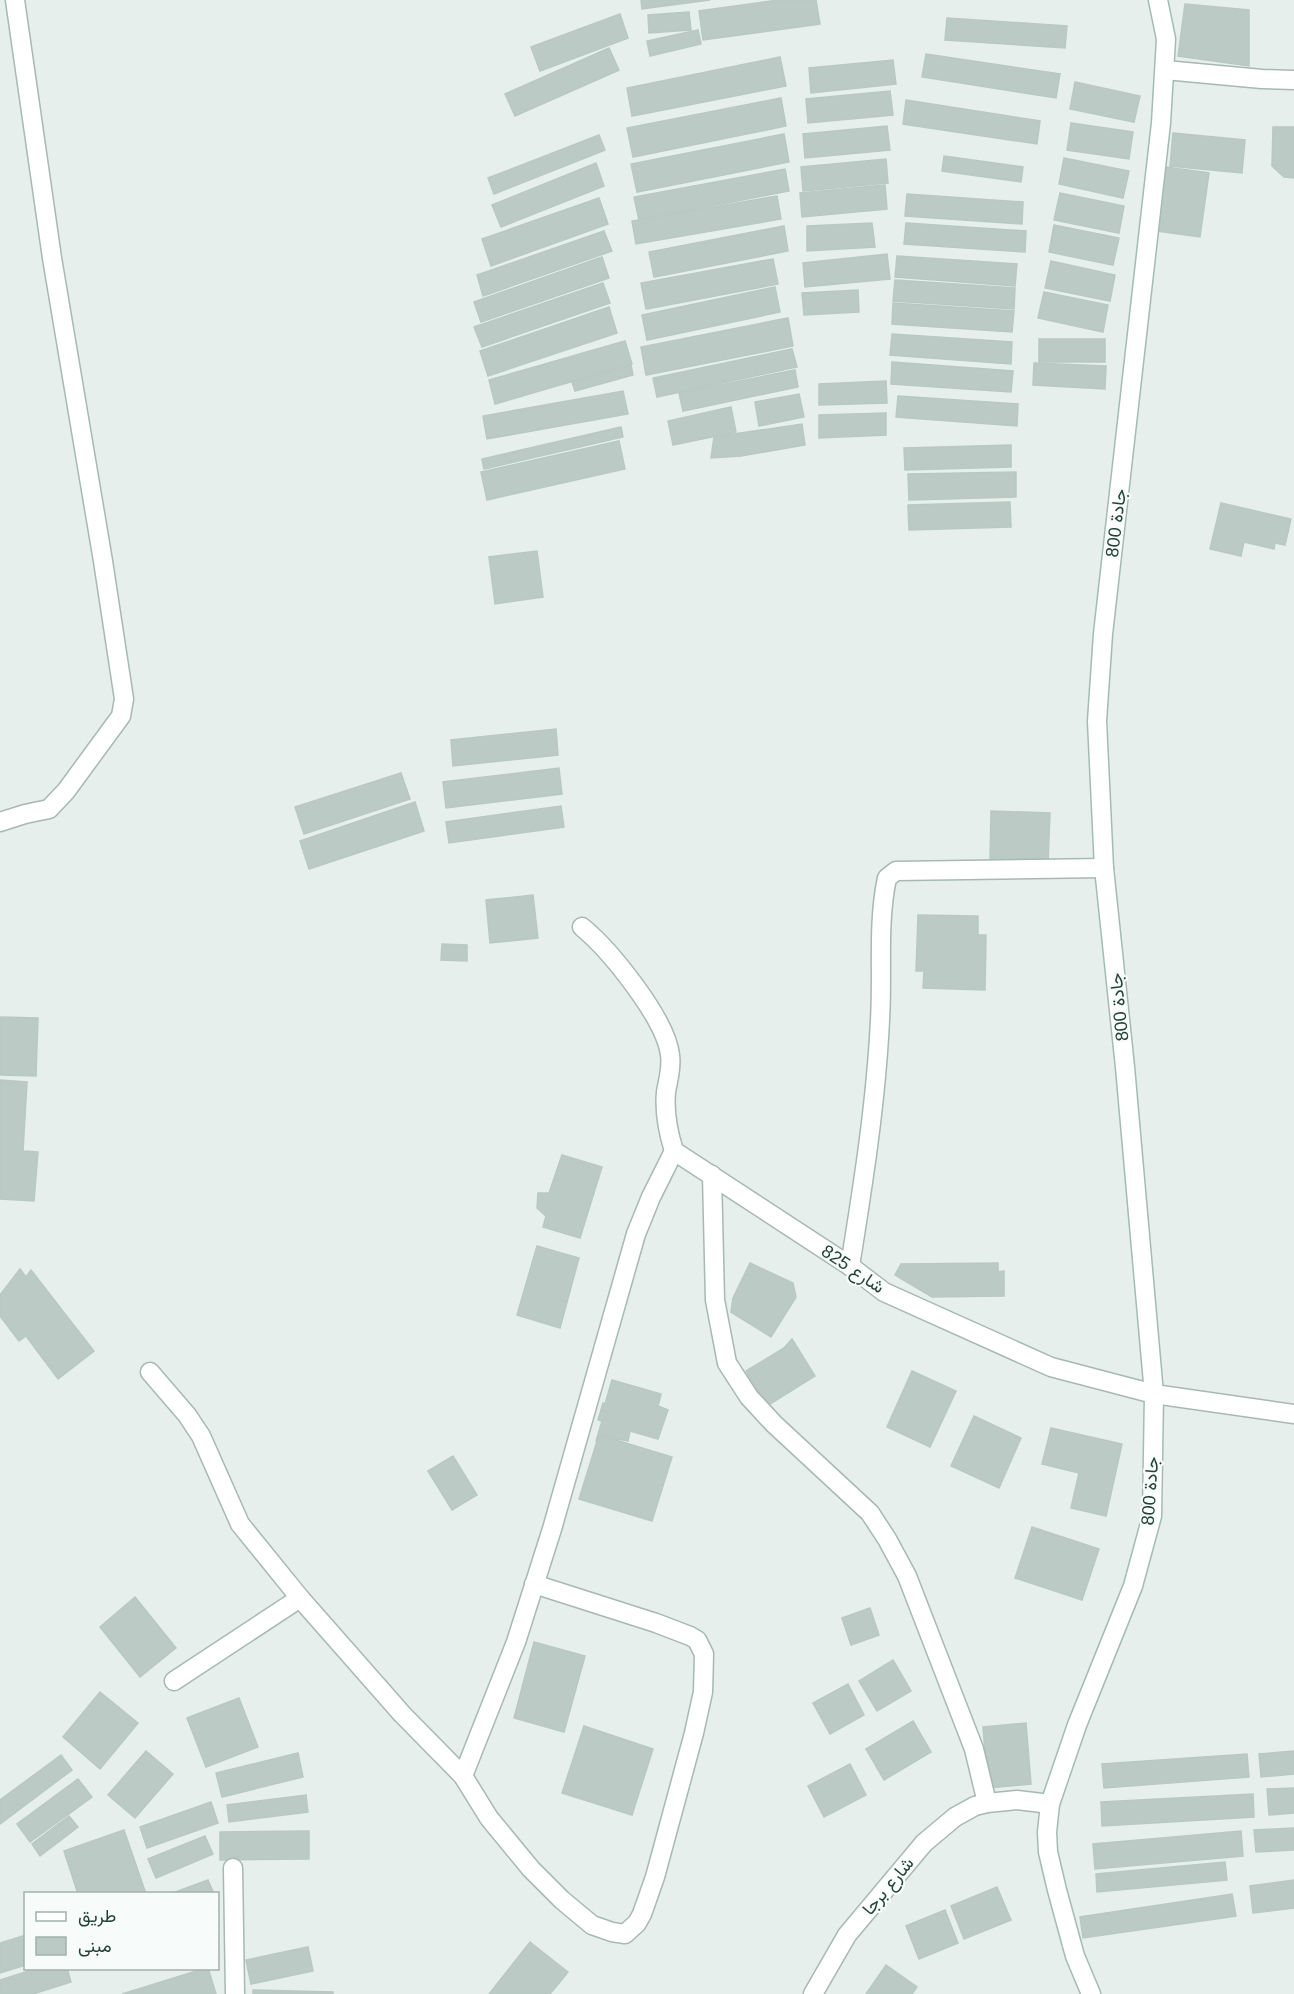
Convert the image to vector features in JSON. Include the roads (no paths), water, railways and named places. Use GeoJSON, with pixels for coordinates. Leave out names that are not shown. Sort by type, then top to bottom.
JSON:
{"type":"FeatureCollection","features":[{"type":"Feature","properties":{"kind":"street"},"geometry":{"type":"LineString","coordinates":[[0,822],[49,808],[66,791],[121,716],[124,699],[52,258],[15,0]]}},
{"type":"Feature","properties":{"kind":"street","name":"جادة 800"},"geometry":{"type":"LineString","coordinates":[[1091,1994],[1075,1956],[1048,1852],[1047,1832],[1050,1804],[1077,1725],[1133,1586],[1152,1516],[1154,1394],[1125,1067],[1104,868],[1097,721],[1103,634],[1161,123],[1166,39],[1158,0]]}},
{"type":"Feature","properties":{"kind":"street"},"geometry":{"type":"LineString","coordinates":[[1165,70],[1294,81]]}},
{"type":"Feature","properties":{"kind":"street"},"geometry":{"type":"LineString","coordinates":[[850,1266],[869,1144],[880,1020],[881,931],[887,878],[896,871],[1104,868]]}},
{"type":"Feature","properties":{"kind":"street"},"geometry":{"type":"LineString","coordinates":[[463,1776],[516,1642],[636,1234],[674,1151],[666,1126],[666,1094],[670,1061],[666,1041],[656,1018],[634,985],[606,950],[582,927]]}},
{"type":"Feature","properties":{"kind":"street","name":"شارع 825"},"geometry":{"type":"LineString","coordinates":[[674,1151],[850,1266],[884,1292],[1051,1366],[1154,1394],[1294,1414]]}},
{"type":"Feature","properties":{"kind":"street"},"geometry":{"type":"LineString","coordinates":[[712,1175],[715,1300],[727,1363],[749,1397],[781,1431],[870,1513],[887,1539],[907,1576],[974,1749],[987,1803]]}},
{"type":"Feature","properties":{"kind":"street"},"geometry":{"type":"LineString","coordinates":[[150,1372],[188,1414],[201,1436],[240,1524],[300,1598],[402,1714],[463,1776],[489,1818],[510,1844],[580,1916],[592,1925],[621,1934],[628,1932],[637,1923],[655,1877],[694,1733],[703,1692],[704,1654],[697,1640],[690,1636],[534,1584]]}},
{"type":"Feature","properties":{"kind":"street"},"geometry":{"type":"LineString","coordinates":[[174,1681],[300,1598]]}},
{"type":"Feature","properties":{"kind":"street","name":"شارع برجا"},"geometry":{"type":"LineString","coordinates":[[813,1994],[847,1935],[924,1843],[955,1817],[975,1806],[987,1803],[1017,1800],[1050,1804]]}},
{"type":"Feature","properties":{"kind":"street"},"geometry":{"type":"LineString","coordinates":[[233,1868],[235,1994]]}}]}
